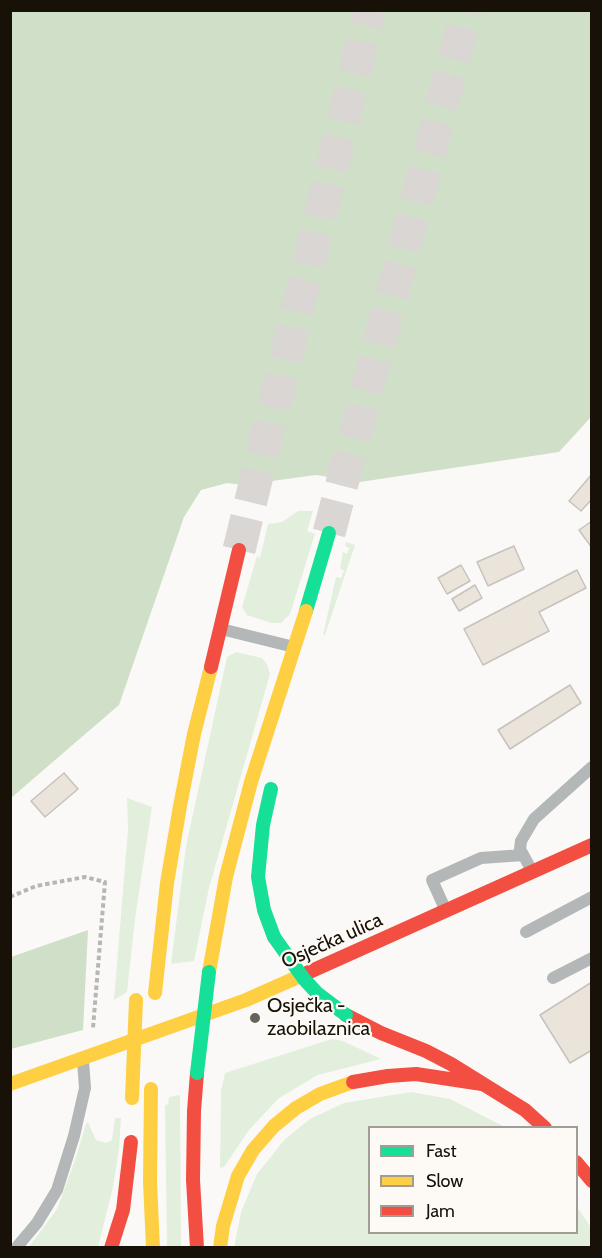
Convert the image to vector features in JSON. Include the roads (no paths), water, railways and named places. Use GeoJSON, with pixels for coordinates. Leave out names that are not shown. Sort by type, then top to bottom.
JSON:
{"type":"FeatureCollection","features":[{"type":"Feature","properties":{"kind":"main road"},"geometry":{"type":"LineString","coordinates":[[197,1248],[194,1111],[209,972],[226,877],[248,792],[295,650],[329,533]]}},
{"type":"Feature","properties":{"kind":"main road"},"geometry":{"type":"LineString","coordinates":[[152,1048],[154,1004],[167,883],[180,806],[194,734],[234,579],[239,550]]}},
{"type":"Feature","properties":{"kind":"main road"},"geometry":{"type":"LineString","coordinates":[[213,604],[234,579]]}},
{"type":"Feature","properties":{"kind":"main road"},"geometry":{"type":"LineString","coordinates":[[295,650],[295,688]]}},
{"type":"Feature","properties":{"kind":"main road"},"geometry":{"type":"LineString","coordinates":[[276,772],[263,825],[258,877],[264,910],[274,937],[291,964],[317,993],[346,1015],[442,1059],[525,1110],[543,1126]]}},
{"type":"Feature","properties":{"kind":"main road","name":"Osječka ulica"},"geometry":{"type":"LineString","coordinates":[[10,1084],[83,1060],[246,1000],[591,845]]}},
{"type":"Feature","properties":{"kind":"main road"},"geometry":{"type":"LineString","coordinates":[[132,1103],[137,994]]}},
{"type":"Feature","properties":{"kind":"main road"},"geometry":{"type":"LineString","coordinates":[[220,1248],[238,1176],[253,1150],[274,1126],[296,1108],[320,1094],[356,1081],[388,1076],[416,1074],[482,1084]]}},
{"type":"Feature","properties":{"kind":"main road"},"geometry":{"type":"LineString","coordinates":[[151,1084],[150,1182],[153,1248]]}},
{"type":"Feature","properties":{"kind":"main road"},"geometry":{"type":"LineString","coordinates":[[111,1248],[126,1193],[131,1130]]}},
{"type":"Feature","properties":{"kind":"main road"},"geometry":{"type":"LineString","coordinates":[[578,1165],[591,1181]]}},
{"type":"Feature","properties":{"kind":"lane"},"geometry":{"type":"LineString","coordinates":[[221,629],[295,650]]}},
{"type":"Feature","properties":{"kind":"lane"},"geometry":{"type":"LineString","coordinates":[[532,872],[520,849],[521,841],[534,819],[591,767]]}},
{"type":"Feature","properties":{"kind":"lane"},"geometry":{"type":"LineString","coordinates":[[446,912],[432,880],[481,858],[523,855]]}},
{"type":"Feature","properties":{"kind":"lane"},"geometry":{"type":"LineString","coordinates":[[526,932],[591,897]]}},
{"type":"Feature","properties":{"kind":"lane"},"geometry":{"type":"LineString","coordinates":[[553,978],[591,958]]}},
{"type":"Feature","properties":{"kind":"lane"},"geometry":{"type":"LineString","coordinates":[[16,1248],[37,1223],[57,1190],[74,1136],[85,1088],[83,1060]]}},
{"type":"Feature","properties":{"kind":"tunnel"},"geometry":{"type":"LineString","coordinates":[[239,550],[370,10]]}},
{"type":"Feature","properties":{"kind":"tunnel"},"geometry":{"type":"LineString","coordinates":[[329,533],[467,10]]}},
{"type":"Feature","properties":{"kind":"place","name":"Osječka - zaobilaznica"},"geometry":{"type":"Point","coordinates":[255,1018]}}]}
